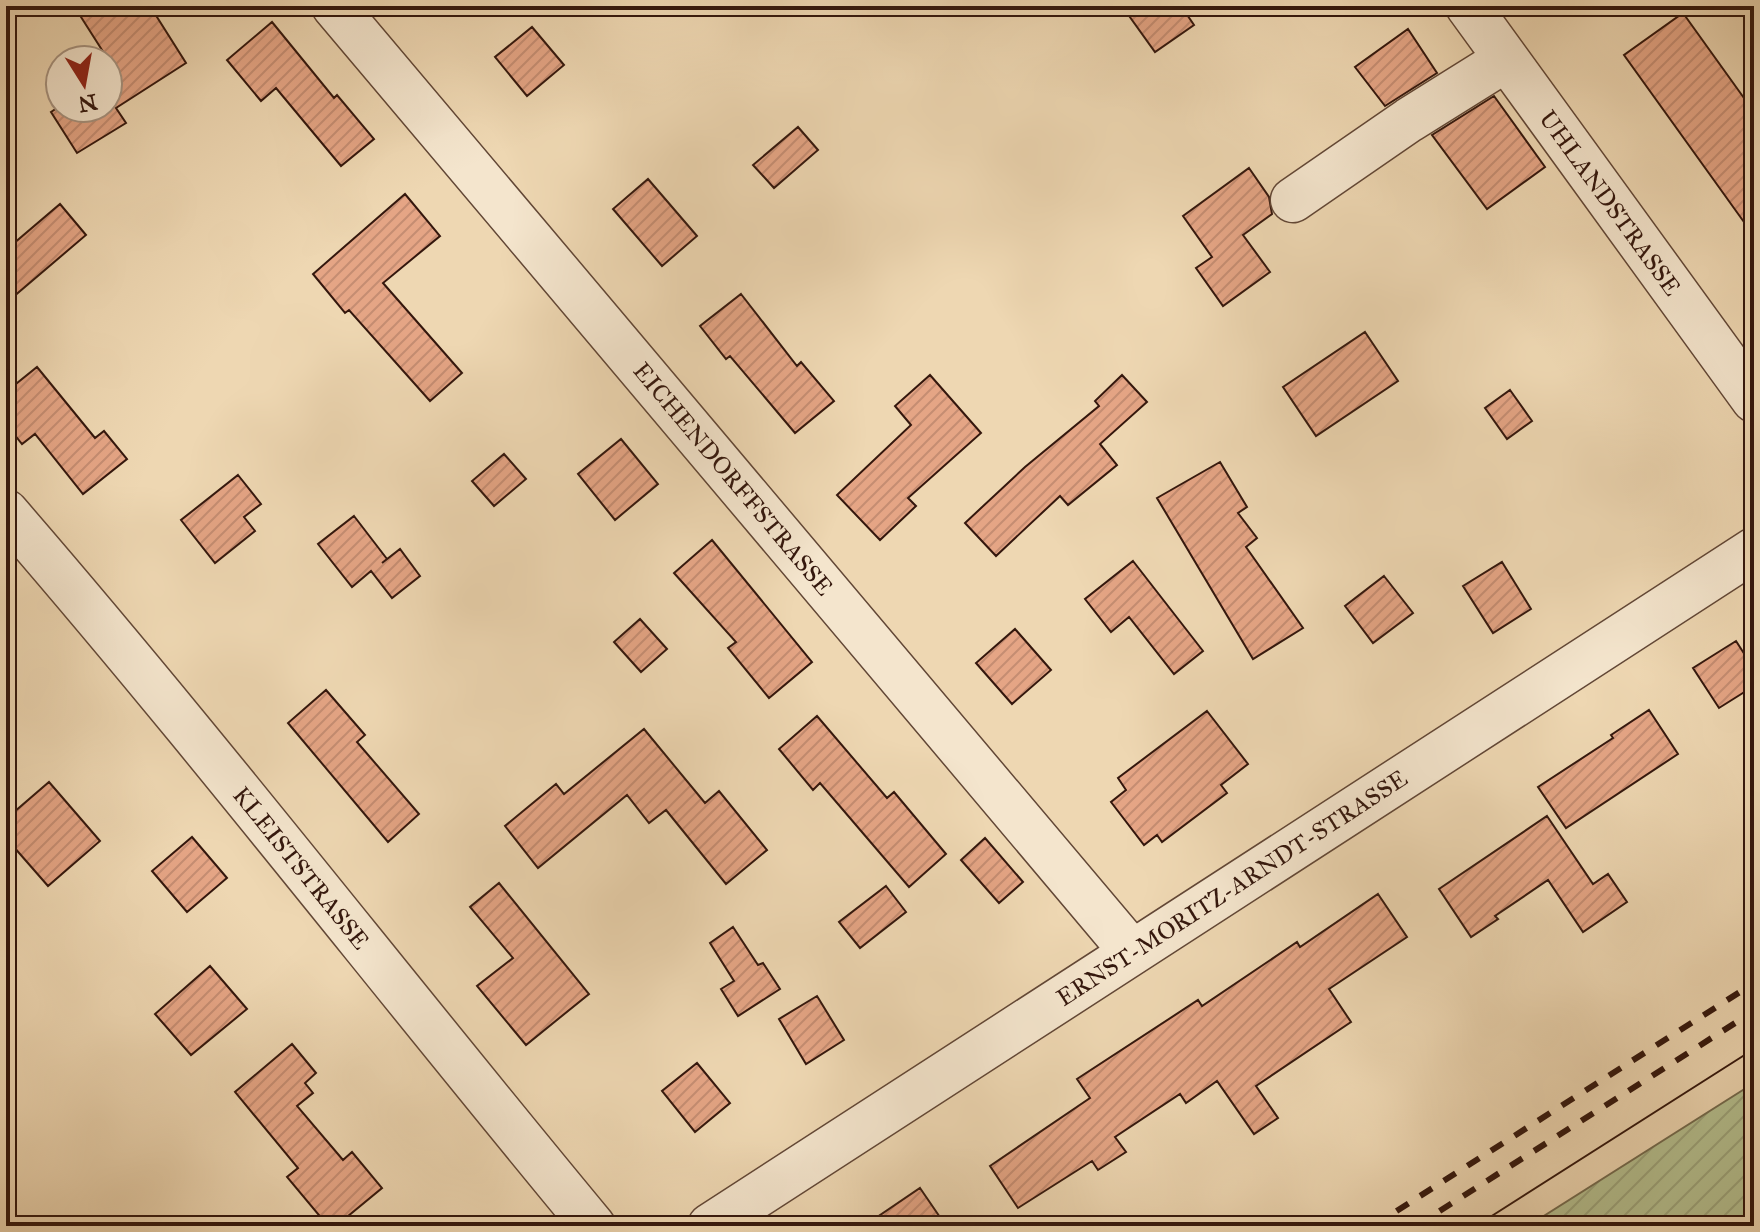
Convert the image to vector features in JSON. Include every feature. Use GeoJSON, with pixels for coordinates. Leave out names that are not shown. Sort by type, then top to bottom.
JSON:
{"type":"FeatureCollection","features":[{"type":"Feature","properties":{"kind":"street","name":"EICHENDORFFSTRASSE"},"geometry":{"type":"LineString","coordinates":[[334,6],[1132,952]]}},
{"type":"Feature","properties":{"kind":"street","name":"UHLANDSTRASSE"},"geometry":{"type":"LineString","coordinates":[[1468,6],[1754,400]]}},
{"type":"Feature","properties":{"kind":"street"},"geometry":{"type":"LineString","coordinates":[[1293,200],[1409,120],[1505,60]]}},
{"type":"Feature","properties":{"kind":"street","name":"KLEISTSTRASSE"},"geometry":{"type":"LineString","coordinates":[[6,512],[116,639],[416,1013],[593,1226]]}},
{"type":"Feature","properties":{"kind":"street","name":"ERNST-MORITZ-ARNDT-STRASSE"},"geometry":{"type":"LineString","coordinates":[[710,1226],[1754,550]]}},
{"type":"Feature","properties":{"kind":"green space"},"geometry":{"type":"Polygon","coordinates":[[[1754,1083],[1754,1226],[1528,1226],[1754,1083]]]}},
{"type":"Feature","properties":{"kind":"building"},"geometry":{"type":"Polygon","coordinates":[[[74,6],[150,6],[186,63],[124,103],[124,44],[98,44],[74,6]]]}},
{"type":"Feature","properties":{"kind":"building"},"geometry":{"type":"Polygon","coordinates":[[[1122,6],[1181,6],[1194,25],[1155,52],[1122,6]]]}},
{"type":"Feature","properties":{"kind":"building"},"geometry":{"type":"Polygon","coordinates":[[[1683,13],[1754,112],[1754,236],[1624,55],[1683,13]]]}},
{"type":"Feature","properties":{"kind":"building"},"geometry":{"type":"Polygon","coordinates":[[[272,22],[334,98],[337,95],[374,139],[341,166],[276,88],[261,101],[227,60],[272,22]]]}},
{"type":"Feature","properties":{"kind":"building"},"geometry":{"type":"Polygon","coordinates":[[[532,27],[564,65],[527,96],[495,57],[532,27]]]}},
{"type":"Feature","properties":{"kind":"building"},"geometry":{"type":"Polygon","coordinates":[[[1408,29],[1437,73],[1385,106],[1355,67],[1408,29]]]}},
{"type":"Feature","properties":{"kind":"building"},"geometry":{"type":"Polygon","coordinates":[[[1494,96],[1545,167],[1487,209],[1432,135],[1494,96]]]}},
{"type":"Feature","properties":{"kind":"building"},"geometry":{"type":"Polygon","coordinates":[[[124,120],[126,123],[77,153],[59,124],[124,124],[124,120]]]}},
{"type":"Feature","properties":{"kind":"building"},"geometry":{"type":"Polygon","coordinates":[[[798,127],[818,150],[774,188],[753,165],[798,127]]]}},
{"type":"Feature","properties":{"kind":"building"},"geometry":{"type":"Polygon","coordinates":[[[1249,168],[1269,197],[1272,214],[1243,235],[1270,272],[1223,306],[1196,268],[1212,257],[1183,216],[1249,168]]]}},
{"type":"Feature","properties":{"kind":"building"},"geometry":{"type":"Polygon","coordinates":[[[648,179],[697,236],[662,266],[613,209],[648,179]]]}},
{"type":"Feature","properties":{"kind":"building"},"geometry":{"type":"Polygon","coordinates":[[[405,194],[440,236],[383,283],[462,373],[430,401],[349,310],[345,313],[313,274],[405,194]]]}},
{"type":"Feature","properties":{"kind":"building"},"geometry":{"type":"Polygon","coordinates":[[[60,204],[86,235],[6,303],[6,250],[60,204]]]}},
{"type":"Feature","properties":{"kind":"building"},"geometry":{"type":"Polygon","coordinates":[[[741,294],[797,366],[801,362],[834,401],[795,433],[730,356],[726,359],[700,326],[741,294]]]}},
{"type":"Feature","properties":{"kind":"building"},"geometry":{"type":"Polygon","coordinates":[[[1365,332],[1398,381],[1316,436],[1283,387],[1365,332]]]}},
{"type":"Feature","properties":{"kind":"building"},"geometry":{"type":"Polygon","coordinates":[[[37,367],[95,438],[104,431],[127,459],[83,494],[35,434],[22,444],[6,424],[6,392],[37,367]]]}},
{"type":"Feature","properties":{"kind":"building"},"geometry":{"type":"Polygon","coordinates":[[[930,375],[981,433],[908,498],[916,506],[880,540],[837,495],[911,425],[895,406],[930,375]]]}},
{"type":"Feature","properties":{"kind":"building"},"geometry":{"type":"Polygon","coordinates":[[[1122,375],[1147,402],[1100,444],[1117,465],[1068,505],[1060,496],[996,556],[965,523],[1025,467],[1099,406],[1095,401],[1122,375]]]}},
{"type":"Feature","properties":{"kind":"building"},"geometry":{"type":"Polygon","coordinates":[[[1510,390],[1532,421],[1507,439],[1485,408],[1510,390]]]}},
{"type":"Feature","properties":{"kind":"building"},"geometry":{"type":"Polygon","coordinates":[[[621,439],[658,484],[615,520],[578,474],[621,439]]]}},
{"type":"Feature","properties":{"kind":"building"},"geometry":{"type":"Polygon","coordinates":[[[504,454],[526,479],[494,506],[472,481],[504,454]]]}},
{"type":"Feature","properties":{"kind":"building"},"geometry":{"type":"Polygon","coordinates":[[[1220,462],[1247,507],[1238,513],[1257,538],[1246,547],[1303,628],[1253,659],[1157,498],[1220,462]]]}},
{"type":"Feature","properties":{"kind":"building"},"geometry":{"type":"Polygon","coordinates":[[[238,475],[261,504],[244,517],[255,531],[215,563],[181,520],[238,475]]]}},
{"type":"Feature","properties":{"kind":"building"},"geometry":{"type":"Polygon","coordinates":[[[354,516],[387,559],[382,563],[400,549],[420,576],[392,598],[371,571],[352,587],[318,544],[354,516]]]}},
{"type":"Feature","properties":{"kind":"building"},"geometry":{"type":"Polygon","coordinates":[[[712,540],[812,662],[769,698],[728,648],[736,642],[674,573],[712,540]]]}},
{"type":"Feature","properties":{"kind":"building"},"geometry":{"type":"Polygon","coordinates":[[[1133,561],[1203,651],[1174,674],[1129,617],[1111,632],[1085,599],[1133,561]]]}},
{"type":"Feature","properties":{"kind":"building"},"geometry":{"type":"Polygon","coordinates":[[[1502,562],[1531,609],[1493,633],[1463,586],[1502,562]]]}},
{"type":"Feature","properties":{"kind":"building"},"geometry":{"type":"Polygon","coordinates":[[[1384,576],[1413,613],[1373,643],[1345,606],[1384,576]]]}},
{"type":"Feature","properties":{"kind":"building"},"geometry":{"type":"Polygon","coordinates":[[[640,619],[667,649],[641,672],[614,642],[640,619]]]}},
{"type":"Feature","properties":{"kind":"building"},"geometry":{"type":"Polygon","coordinates":[[[1015,629],[1051,670],[1012,704],[976,663],[1015,629]]]}},
{"type":"Feature","properties":{"kind":"building"},"geometry":{"type":"Polygon","coordinates":[[[1736,641],[1754,669],[1754,686],[1719,708],[1693,668],[1736,641]]]}},
{"type":"Feature","properties":{"kind":"building"},"geometry":{"type":"Polygon","coordinates":[[[326,690],[365,735],[357,742],[419,814],[388,842],[288,723],[326,690]]]}},
{"type":"Feature","properties":{"kind":"building"},"geometry":{"type":"Polygon","coordinates":[[[1649,710],[1678,754],[1566,828],[1538,787],[1613,738],[1611,735],[1649,710]]]}},
{"type":"Feature","properties":{"kind":"building"},"geometry":{"type":"Polygon","coordinates":[[[1207,711],[1248,764],[1221,785],[1227,793],[1162,842],[1157,835],[1144,845],[1111,802],[1126,790],[1118,778],[1207,711]]]}},
{"type":"Feature","properties":{"kind":"building"},"geometry":{"type":"Polygon","coordinates":[[[817,716],[887,798],[894,792],[946,854],[909,887],[820,783],[813,790],[779,749],[817,716]]]}},
{"type":"Feature","properties":{"kind":"building"},"geometry":{"type":"Polygon","coordinates":[[[644,729],[705,803],[719,791],[767,850],[726,884],[666,810],[649,823],[627,795],[538,868],[505,826],[556,784],[564,794],[644,729]]]}},
{"type":"Feature","properties":{"kind":"building"},"geometry":{"type":"Polygon","coordinates":[[[49,782],[100,841],[48,886],[6,838],[6,819],[49,782]]]}},
{"type":"Feature","properties":{"kind":"building"},"geometry":{"type":"Polygon","coordinates":[[[1547,816],[1593,884],[1608,874],[1627,902],[1583,932],[1548,880],[1495,916],[1498,919],[1471,937],[1439,889],[1547,816]]]}},
{"type":"Feature","properties":{"kind":"building"},"geometry":{"type":"Polygon","coordinates":[[[192,837],[227,878],[187,912],[152,871],[192,837]]]}},
{"type":"Feature","properties":{"kind":"building"},"geometry":{"type":"Polygon","coordinates":[[[985,838],[1023,882],[999,903],[961,860],[985,838]]]}},
{"type":"Feature","properties":{"kind":"building"},"geometry":{"type":"Polygon","coordinates":[[[499,883],[589,994],[526,1045],[477,986],[513,958],[470,907],[499,883]]]}},
{"type":"Feature","properties":{"kind":"building"},"geometry":{"type":"Polygon","coordinates":[[[886,886],[906,912],[860,948],[839,922],[886,886]]]}},
{"type":"Feature","properties":{"kind":"building"},"geometry":{"type":"Polygon","coordinates":[[[1378,894],[1407,937],[1329,989],[1351,1022],[1256,1086],[1278,1118],[1254,1134],[1217,1081],[1186,1103],[1180,1094],[1115,1137],[1126,1152],[1098,1170],[1092,1161],[1018,1208],[990,1166],[1090,1098],[1077,1079],[1198,1000],[1202,1006],[1297,942],[1300,947],[1378,894]]]}},
{"type":"Feature","properties":{"kind":"building"},"geometry":{"type":"Polygon","coordinates":[[[733,927],[758,965],[763,963],[780,989],[738,1016],[721,989],[734,981],[710,943],[733,927]]]}},
{"type":"Feature","properties":{"kind":"building"},"geometry":{"type":"Polygon","coordinates":[[[210,966],[247,1009],[191,1055],[155,1014],[210,966]]]}},
{"type":"Feature","properties":{"kind":"building"},"geometry":{"type":"Polygon","coordinates":[[[817,996],[844,1040],[806,1064],[779,1019],[817,996]]]}},
{"type":"Feature","properties":{"kind":"building"},"geometry":{"type":"Polygon","coordinates":[[[292,1044],[316,1073],[305,1083],[313,1093],[297,1106],[343,1160],[352,1152],[382,1188],[336,1226],[328,1226],[287,1177],[298,1168],[235,1092],[292,1044]]]}},
{"type":"Feature","properties":{"kind":"building"},"geometry":{"type":"Polygon","coordinates":[[[697,1063],[730,1103],[695,1132],[662,1091],[697,1063]]]}},
{"type":"Feature","properties":{"kind":"building"},"geometry":{"type":"Polygon","coordinates":[[[920,1188],[946,1226],[864,1226],[920,1188]]]}},
{"type":"Feature","properties":{"kind":"tram line"},"geometry":{"type":"LineString","coordinates":[[1476,1226],[1754,1049]]}},
{"type":"Feature","properties":{"kind":"railway"},"geometry":{"type":"LineString","coordinates":[[1373,1226],[1754,983]]}},
{"type":"Feature","properties":{"kind":"railway"},"geometry":{"type":"LineString","coordinates":[[1416,1226],[1754,1011]]}}]}
